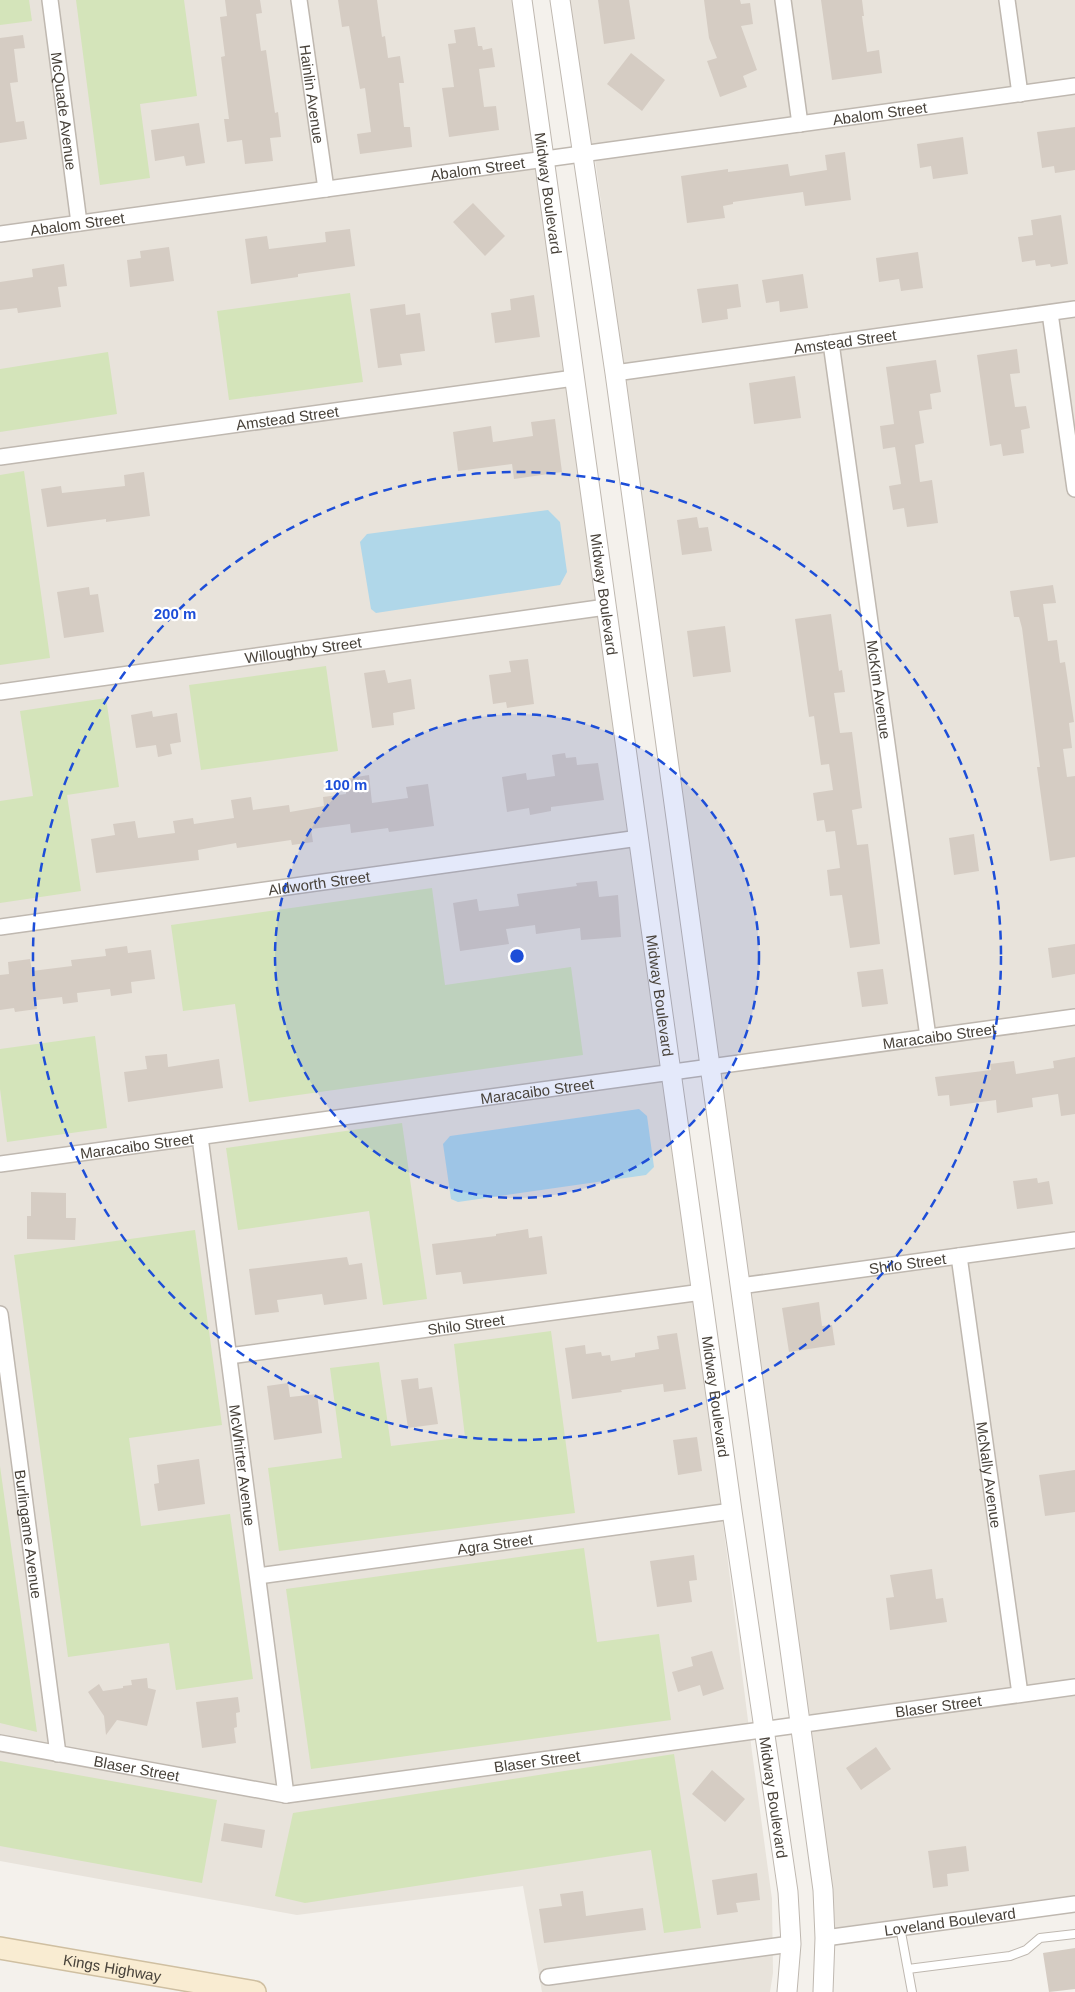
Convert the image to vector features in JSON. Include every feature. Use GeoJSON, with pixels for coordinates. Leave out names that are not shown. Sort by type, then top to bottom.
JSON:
{"type":"FeatureCollection","features":[{"type":"Feature","properties":{"kind":"main road","name":"Kings Highway"},"geometry":{"type":"LineString","coordinates":[[0,1948],[255,1992]]}},
{"type":"Feature","properties":{"kind":"street","name":"McQuade Avenue"},"geometry":{"type":"LineString","coordinates":[[50,0],[79,223]]}},
{"type":"Feature","properties":{"kind":"street","name":"Hainlin Avenue"},"geometry":{"type":"LineString","coordinates":[[299,0],[326,189]]}},
{"type":"Feature","properties":{"kind":"street","name":"Midway Boulevard"},"geometry":{"type":"LineString","coordinates":[[522,0],[732,1511],[788,1892],[791,1944],[787,1992]]}},
{"type":"Feature","properties":{"kind":"street"},"geometry":{"type":"LineString","coordinates":[[560,0],[615,373],[823,1890],[825,1938],[823,1992]]}},
{"type":"Feature","properties":{"kind":"street"},"geometry":{"type":"LineString","coordinates":[[783,0],[800,124]]}},
{"type":"Feature","properties":{"kind":"street"},"geometry":{"type":"LineString","coordinates":[[1007,0],[1020,94]]}},
{"type":"Feature","properties":{"kind":"street","name":"Abalom Street"},"geometry":{"type":"LineString","coordinates":[[0,234],[1075,86]]}},
{"type":"Feature","properties":{"kind":"street","name":"Amstead Street"},"geometry":{"type":"LineString","coordinates":[[615,373],[1075,310]]}},
{"type":"Feature","properties":{"kind":"street"},"geometry":{"type":"LineString","coordinates":[[1050,313],[1075,489]]}},
{"type":"Feature","properties":{"kind":"street","name":"McKim Avenue"},"geometry":{"type":"LineString","coordinates":[[831,343],[928,1037]]}},
{"type":"Feature","properties":{"kind":"street","name":"Amstead Street"},"geometry":{"type":"LineString","coordinates":[[0,457],[574,378]]}},
{"type":"Feature","properties":{"kind":"street","name":"Willoughby Street"},"geometry":{"type":"LineString","coordinates":[[0,692],[606,608]]}},
{"type":"Feature","properties":{"kind":"street","name":"Aldworth Street"},"geometry":{"type":"LineString","coordinates":[[0,927],[639,838]]}},
{"type":"Feature","properties":{"kind":"street","name":"Maracaibo Street"},"geometry":{"type":"LineString","coordinates":[[0,1164],[1075,1017]]}},
{"type":"Feature","properties":{"kind":"street","name":"McWhirter Avenue"},"geometry":{"type":"LineString","coordinates":[[200,1137],[286,1795]]}},
{"type":"Feature","properties":{"kind":"street","name":"Shilo Street"},"geometry":{"type":"LineString","coordinates":[[740,1286],[1075,1240]]}},
{"type":"Feature","properties":{"kind":"street","name":"McNally Avenue"},"geometry":{"type":"LineString","coordinates":[[959,1256],[1020,1694]]}},
{"type":"Feature","properties":{"kind":"street","name":"Shilo Street"},"geometry":{"type":"LineString","coordinates":[[228,1356],[702,1292]]}},
{"type":"Feature","properties":{"kind":"street","name":"Burlingame Avenue"},"geometry":{"type":"LineString","coordinates":[[0,1314],[58,1754]]}},
{"type":"Feature","properties":{"kind":"street","name":"Agra Street"},"geometry":{"type":"LineString","coordinates":[[258,1576],[732,1511]]}},
{"type":"Feature","properties":{"kind":"street","name":"Blaser Street"},"geometry":{"type":"LineString","coordinates":[[0,1744],[286,1795],[1075,1686]]}},
{"type":"Feature","properties":{"kind":"street","name":"Loveland Boulevard"},"geometry":{"type":"LineString","coordinates":[[825,1938],[1075,1904]]}},
{"type":"Feature","properties":{"kind":"street"},"geometry":{"type":"LineString","coordinates":[[548,1977],[791,1944]]}},
{"type":"Feature","properties":{"kind":"lane"},"geometry":{"type":"LineString","coordinates":[[900,1927],[912,1992]]}},
{"type":"Feature","properties":{"kind":"lane"},"geometry":{"type":"LineString","coordinates":[[908,1968],[1010,1956],[1026,1950],[1040,1938],[1075,1934]]}},
{"type":"Feature","properties":{"kind":"shaded area"},"geometry":{"type":"Polygon","coordinates":[[[0,0],[515,0],[607,607],[772,1899],[773,1973],[770,1992],[542,1992],[523,1886],[297,1915],[0,1861],[0,0]]]}},
{"type":"Feature","properties":{"kind":"shaded area"},"geometry":{"type":"Polygon","coordinates":[[[569,0],[1075,0],[1075,1895],[834,1928],[832,1888],[810,1731],[814,1730],[811,1714],[808,1715],[750,1293],[753,1292],[750,1276],[748,1276],[719,1074],[722,1073],[720,1057],[717,1057],[593,144],[591,144],[586,121],[569,0]]]}},
{"type":"Feature","properties":{"kind":"green space"},"geometry":{"type":"Polygon","coordinates":[[[0,0],[29,0],[32,21],[0,25],[0,0]]]}},
{"type":"Feature","properties":{"kind":"green space"},"geometry":{"type":"Polygon","coordinates":[[[76,0],[184,0],[197,96],[140,104],[150,178],[100,185],[76,0]]]}},
{"type":"Feature","properties":{"kind":"green space"},"geometry":{"type":"Polygon","coordinates":[[[350,293],[363,382],[229,400],[217,311],[350,293]]]}},
{"type":"Feature","properties":{"kind":"green space"},"geometry":{"type":"Polygon","coordinates":[[[108,352],[117,414],[0,432],[0,369],[108,352]]]}},
{"type":"Feature","properties":{"kind":"green space"},"geometry":{"type":"Polygon","coordinates":[[[24,471],[50,658],[0,665],[0,475],[24,471]]]}},
{"type":"Feature","properties":{"kind":"green space"},"geometry":{"type":"Polygon","coordinates":[[[326,666],[338,751],[201,770],[189,685],[326,666]]]}},
{"type":"Feature","properties":{"kind":"green space"},"geometry":{"type":"Polygon","coordinates":[[[106,698],[119,787],[67,795],[81,891],[0,903],[0,801],[33,796],[20,711],[106,698]]]}},
{"type":"Feature","properties":{"kind":"green space"},"geometry":{"type":"Polygon","coordinates":[[[432,888],[445,985],[571,967],[583,1055],[249,1102],[235,1004],[183,1011],[171,925],[432,888]]]}},
{"type":"Feature","properties":{"kind":"green space"},"geometry":{"type":"Polygon","coordinates":[[[95,1036],[107,1128],[7,1142],[0,1089],[0,1049],[95,1036]]]}},
{"type":"Feature","properties":{"kind":"green space"},"geometry":{"type":"Polygon","coordinates":[[[402,1123],[427,1299],[383,1305],[369,1211],[238,1230],[226,1148],[402,1123]]]}},
{"type":"Feature","properties":{"kind":"green space"},"geometry":{"type":"Polygon","coordinates":[[[195,1230],[222,1425],[129,1438],[141,1526],[230,1514],[253,1679],[176,1690],[169,1643],[68,1657],[14,1255],[195,1230]]]}},
{"type":"Feature","properties":{"kind":"green space"},"geometry":{"type":"Polygon","coordinates":[[[551,1331],[575,1513],[279,1551],[268,1468],[342,1458],[330,1368],[379,1362],[391,1446],[465,1437],[454,1344],[551,1331]]]}},
{"type":"Feature","properties":{"kind":"green space"},"geometry":{"type":"Polygon","coordinates":[[[0,1466],[37,1732],[0,1723],[0,1466]]]}},
{"type":"Feature","properties":{"kind":"green space"},"geometry":{"type":"Polygon","coordinates":[[[584,1548],[597,1642],[659,1634],[671,1720],[311,1769],[286,1589],[584,1548]]]}},
{"type":"Feature","properties":{"kind":"green space"},"geometry":{"type":"Polygon","coordinates":[[[674,1754],[701,1928],[664,1933],[651,1850],[305,1903],[275,1896],[293,1813],[674,1754]]]}},
{"type":"Feature","properties":{"kind":"green space"},"geometry":{"type":"Polygon","coordinates":[[[0,1761],[217,1800],[202,1883],[0,1846],[0,1761]]]}},
{"type":"Feature","properties":{"kind":"water"},"geometry":{"type":"Polygon","coordinates":[[[548,510],[560,522],[567,572],[560,585],[376,613],[371,609],[360,542],[367,534],[548,510]]]}},
{"type":"Feature","properties":{"kind":"water"},"geometry":{"type":"Polygon","coordinates":[[[639,1109],[647,1116],[654,1167],[646,1175],[458,1202],[451,1199],[443,1144],[450,1136],[639,1109]]]}},
{"type":"Feature","properties":{"kind":"building"},"geometry":{"type":"Polygon","coordinates":[[[225,0],[260,0],[262,13],[256,14],[261,51],[266,50],[275,113],[278,112],[281,137],[270,138],[273,161],[245,164],[242,140],[227,142],[224,119],[229,119],[221,57],[225,56],[220,17],[227,16],[225,0]]]}},
{"type":"Feature","properties":{"kind":"building"},"geometry":{"type":"Polygon","coordinates":[[[338,0],[377,0],[382,37],[385,36],[388,58],[400,56],[404,83],[399,83],[404,127],[410,127],[412,147],[360,154],[357,134],[371,132],[365,88],[360,89],[349,26],[342,27],[338,0]]]}},
{"type":"Feature","properties":{"kind":"building"},"geometry":{"type":"Polygon","coordinates":[[[598,0],[629,0],[635,39],[604,44],[598,0]]]}},
{"type":"Feature","properties":{"kind":"building"},"geometry":{"type":"Polygon","coordinates":[[[704,0],[740,0],[741,4],[750,3],[753,24],[741,26],[757,70],[743,76],[747,87],[720,97],[707,61],[717,58],[709,38],[704,0]]]}},
{"type":"Feature","properties":{"kind":"building"},"geometry":{"type":"Polygon","coordinates":[[[821,0],[862,0],[864,16],[862,16],[867,52],[879,50],[882,73],[832,80],[821,0]]]}},
{"type":"Feature","properties":{"kind":"building"},"geometry":{"type":"Polygon","coordinates":[[[475,27],[478,46],[482,46],[483,50],[492,48],[495,67],[479,69],[484,107],[496,106],[499,130],[449,137],[442,88],[454,87],[448,44],[456,43],[454,30],[475,27]]]}},
{"type":"Feature","properties":{"kind":"building"},"geometry":{"type":"Polygon","coordinates":[[[23,35],[25,48],[14,49],[18,82],[10,83],[16,122],[24,121],[27,139],[0,143],[0,38],[23,35]]]}},
{"type":"Feature","properties":{"kind":"building"},"geometry":{"type":"Polygon","coordinates":[[[631,53],[665,80],[642,111],[607,84],[631,53]]]}},
{"type":"Feature","properties":{"kind":"building"},"geometry":{"type":"Polygon","coordinates":[[[199,123],[205,163],[186,166],[184,156],[155,161],[151,130],[199,123]]]}},
{"type":"Feature","properties":{"kind":"building"},"geometry":{"type":"Polygon","coordinates":[[[1075,127],[1075,170],[1055,173],[1054,166],[1042,168],[1037,132],[1075,127]]]}},
{"type":"Feature","properties":{"kind":"building"},"geometry":{"type":"Polygon","coordinates":[[[963,137],[968,174],[933,179],[931,166],[920,168],[917,144],[963,137]]]}},
{"type":"Feature","properties":{"kind":"building"},"geometry":{"type":"Polygon","coordinates":[[[845,152],[851,200],[805,206],[803,192],[733,202],[733,204],[723,206],[725,218],[687,223],[681,176],[728,169],[728,172],[788,164],[790,176],[827,170],[825,155],[845,152]]]}},
{"type":"Feature","properties":{"kind":"building"},"geometry":{"type":"Polygon","coordinates":[[[473,203],[505,236],[485,256],[453,222],[473,203]]]}},
{"type":"Feature","properties":{"kind":"building"},"geometry":{"type":"Polygon","coordinates":[[[1061,215],[1068,264],[1051,267],[1050,264],[1036,266],[1035,260],[1022,262],[1018,237],[1033,235],[1031,220],[1061,215]]]}},
{"type":"Feature","properties":{"kind":"building"},"geometry":{"type":"Polygon","coordinates":[[[350,229],[355,266],[298,274],[298,277],[251,284],[245,239],[267,236],[269,249],[326,242],[325,232],[350,229]]]}},
{"type":"Feature","properties":{"kind":"building"},"geometry":{"type":"Polygon","coordinates":[[[169,247],[174,281],[130,287],[127,260],[141,258],[140,251],[169,247]]]}},
{"type":"Feature","properties":{"kind":"building"},"geometry":{"type":"Polygon","coordinates":[[[918,252],[923,288],[901,291],[899,279],[879,282],[876,258],[918,252]]]}},
{"type":"Feature","properties":{"kind":"building"},"geometry":{"type":"Polygon","coordinates":[[[64,264],[67,286],[58,287],[61,307],[18,313],[17,308],[0,310],[0,282],[33,277],[32,269],[64,264]]]}},
{"type":"Feature","properties":{"kind":"building"},"geometry":{"type":"Polygon","coordinates":[[[803,274],[808,308],[780,312],[779,301],[766,303],[762,280],[803,274]]]}},
{"type":"Feature","properties":{"kind":"building"},"geometry":{"type":"Polygon","coordinates":[[[738,284],[741,307],[727,309],[728,319],[702,323],[697,289],[738,284]]]}},
{"type":"Feature","properties":{"kind":"building"},"geometry":{"type":"Polygon","coordinates":[[[534,295],[540,337],[495,343],[491,313],[511,310],[510,299],[534,295]]]}},
{"type":"Feature","properties":{"kind":"building"},"geometry":{"type":"Polygon","coordinates":[[[405,304],[406,315],[420,313],[425,351],[400,354],[402,365],[378,368],[370,309],[405,304]]]}},
{"type":"Feature","properties":{"kind":"building"},"geometry":{"type":"Polygon","coordinates":[[[1017,349],[1020,373],[1010,374],[1015,407],[1026,406],[1030,428],[1021,430],[1024,453],[1003,456],[1001,444],[990,446],[977,355],[1017,349]]]}},
{"type":"Feature","properties":{"kind":"building"},"geometry":{"type":"Polygon","coordinates":[[[936,360],[941,392],[930,394],[932,409],[919,411],[924,443],[915,445],[920,482],[932,480],[938,523],[907,527],[904,508],[893,510],[889,486],[901,484],[895,447],[883,449],[880,426],[894,424],[886,367],[936,360]]]}},
{"type":"Feature","properties":{"kind":"building"},"geometry":{"type":"Polygon","coordinates":[[[795,376],[801,418],[754,424],[749,383],[795,376]]]}},
{"type":"Feature","properties":{"kind":"building"},"geometry":{"type":"Polygon","coordinates":[[[555,419],[562,472],[514,479],[512,464],[458,471],[453,432],[491,426],[493,442],[533,436],[531,422],[555,419]]]}},
{"type":"Feature","properties":{"kind":"building"},"geometry":{"type":"Polygon","coordinates":[[[144,472],[150,516],[106,522],[106,519],[47,527],[41,489],[61,486],[62,493],[125,486],[124,475],[144,472]]]}},
{"type":"Feature","properties":{"kind":"building"},"geometry":{"type":"Polygon","coordinates":[[[697,517],[699,528],[708,527],[712,551],[682,555],[677,520],[697,517]]]}},
{"type":"Feature","properties":{"kind":"building"},"geometry":{"type":"Polygon","coordinates":[[[1053,585],[1056,603],[1043,604],[1048,641],[1057,640],[1060,663],[1065,662],[1074,722],[1069,723],[1072,748],[1063,749],[1067,777],[1075,776],[1075,857],[1050,861],[1037,767],[1040,767],[1022,628],[1019,617],[1014,617],[1010,591],[1053,585]]]}},
{"type":"Feature","properties":{"kind":"building"},"geometry":{"type":"Polygon","coordinates":[[[89,587],[90,595],[98,594],[104,632],[64,638],[57,592],[89,587]]]}},
{"type":"Feature","properties":{"kind":"building"},"geometry":{"type":"Polygon","coordinates":[[[831,614],[839,671],[842,670],[845,692],[834,693],[840,733],[852,732],[862,808],[852,810],[857,845],[868,844],[880,944],[850,948],[842,895],[830,896],[827,870],[840,868],[835,831],[826,832],[824,820],[817,821],[813,793],[833,790],[829,764],[821,765],[814,716],[809,717],[795,619],[831,614]]]}},
{"type":"Feature","properties":{"kind":"building"},"geometry":{"type":"Polygon","coordinates":[[[725,626],[731,672],[693,677],[687,631],[725,626]]]}},
{"type":"Feature","properties":{"kind":"building"},"geometry":{"type":"Polygon","coordinates":[[[528,659],[534,704],[507,708],[506,702],[493,704],[489,675],[511,672],[509,661],[528,659]]]}},
{"type":"Feature","properties":{"kind":"building"},"geometry":{"type":"Polygon","coordinates":[[[385,670],[388,683],[411,679],[415,709],[393,713],[394,725],[372,728],[364,673],[385,670]]]}},
{"type":"Feature","properties":{"kind":"building"},"geometry":{"type":"Polygon","coordinates":[[[152,711],[153,717],[177,713],[181,742],[170,744],[172,754],[158,757],[156,745],[136,748],[131,715],[152,711]]]}},
{"type":"Feature","properties":{"kind":"building"},"geometry":{"type":"Polygon","coordinates":[[[565,753],[566,758],[576,757],[577,765],[598,763],[604,800],[551,807],[551,811],[530,815],[529,808],[507,812],[502,777],[526,773],[527,780],[555,776],[552,755],[565,753]]]}},
{"type":"Feature","properties":{"kind":"building"},"geometry":{"type":"Polygon","coordinates":[[[369,775],[372,803],[408,798],[406,787],[428,784],[434,826],[389,832],[388,828],[351,833],[350,824],[311,829],[313,842],[292,845],[291,840],[237,848],[236,843],[198,850],[199,860],[96,873],[91,839],[115,835],[113,824],[135,821],[138,838],[175,833],[173,821],[193,818],[194,824],[234,818],[231,800],[251,797],[253,810],[289,805],[290,812],[324,806],[323,797],[346,794],[344,779],[369,775]]]}},
{"type":"Feature","properties":{"kind":"building"},"geometry":{"type":"Polygon","coordinates":[[[974,834],[979,871],[954,875],[949,838],[974,834]]]}},
{"type":"Feature","properties":{"kind":"building"},"geometry":{"type":"Polygon","coordinates":[[[597,881],[599,897],[618,895],[621,937],[581,940],[580,928],[536,934],[535,925],[506,929],[509,944],[460,951],[453,903],[477,899],[479,911],[519,906],[517,894],[577,886],[576,883],[597,881]]]}},
{"type":"Feature","properties":{"kind":"building"},"geometry":{"type":"Polygon","coordinates":[[[1075,944],[1075,974],[1052,978],[1048,948],[1075,944]]]}},
{"type":"Feature","properties":{"kind":"building"},"geometry":{"type":"Polygon","coordinates":[[[127,946],[128,953],[151,950],[155,979],[131,982],[132,993],[111,996],[110,989],[77,993],[78,1002],[63,1004],[62,997],[36,1000],[37,1009],[15,1012],[14,1008],[0,1010],[0,975],[9,974],[8,962],[30,959],[32,971],[72,966],[71,960],[106,956],[105,949],[127,946]]]}},
{"type":"Feature","properties":{"kind":"building"},"geometry":{"type":"Polygon","coordinates":[[[883,969],[888,1004],[862,1007],[857,972],[883,969]]]}},
{"type":"Feature","properties":{"kind":"building"},"geometry":{"type":"Polygon","coordinates":[[[167,1054],[168,1067],[219,1059],[223,1088],[128,1102],[124,1072],[147,1069],[145,1056],[167,1054]]]}},
{"type":"Feature","properties":{"kind":"building"},"geometry":{"type":"Polygon","coordinates":[[[1075,1057],[1075,1114],[1061,1116],[1058,1094],[1032,1098],[1033,1107],[997,1113],[996,1100],[950,1106],[949,1095],[938,1096],[935,1077],[991,1070],[990,1064],[1014,1061],[1016,1074],[1054,1068],[1053,1061],[1075,1057]]]}},
{"type":"Feature","properties":{"kind":"building"},"geometry":{"type":"Polygon","coordinates":[[[1037,1178],[1038,1183],[1049,1181],[1053,1204],[1017,1209],[1013,1181],[1037,1178]]]}},
{"type":"Feature","properties":{"kind":"building"},"geometry":{"type":"Polygon","coordinates":[[[31,1192],[66,1193],[66,1218],[76,1218],[75,1240],[27,1239],[27,1216],[31,1216],[31,1192]]]}},
{"type":"Feature","properties":{"kind":"building"},"geometry":{"type":"Polygon","coordinates":[[[528,1229],[529,1238],[542,1236],[547,1274],[463,1284],[461,1272],[436,1275],[432,1244],[496,1236],[496,1234],[528,1229]]]}},
{"type":"Feature","properties":{"kind":"building"},"geometry":{"type":"Polygon","coordinates":[[[347,1257],[349,1265],[362,1263],[367,1299],[324,1305],[322,1294],[277,1300],[279,1312],[255,1315],[249,1269],[347,1257]]]}},
{"type":"Feature","properties":{"kind":"building"},"geometry":{"type":"Polygon","coordinates":[[[819,1302],[822,1326],[832,1325],[835,1345],[789,1352],[782,1308],[819,1302]]]}},
{"type":"Feature","properties":{"kind":"building"},"geometry":{"type":"Polygon","coordinates":[[[677,1333],[686,1389],[664,1392],[663,1384],[572,1399],[565,1348],[585,1345],[586,1354],[601,1352],[602,1356],[610,1355],[611,1361],[635,1357],[635,1353],[659,1349],[657,1336],[677,1333]]]}},
{"type":"Feature","properties":{"kind":"building"},"geometry":{"type":"Polygon","coordinates":[[[418,1378],[419,1389],[432,1387],[438,1424],[408,1428],[401,1380],[418,1378]]]}},
{"type":"Feature","properties":{"kind":"building"},"geometry":{"type":"Polygon","coordinates":[[[288,1383],[290,1397],[317,1394],[322,1433],[274,1440],[267,1386],[288,1383]]]}},
{"type":"Feature","properties":{"kind":"building"},"geometry":{"type":"Polygon","coordinates":[[[697,1437],[702,1471],[678,1475],[673,1440],[697,1437]]]}},
{"type":"Feature","properties":{"kind":"building"},"geometry":{"type":"Polygon","coordinates":[[[199,1459],[205,1504],[158,1511],[154,1484],[159,1483],[157,1465],[199,1459]]]}},
{"type":"Feature","properties":{"kind":"building"},"geometry":{"type":"Polygon","coordinates":[[[1075,1470],[1075,1512],[1045,1516],[1039,1475],[1075,1470]]]}},
{"type":"Feature","properties":{"kind":"building"},"geometry":{"type":"Polygon","coordinates":[[[694,1555],[697,1580],[689,1581],[692,1602],[657,1607],[650,1561],[694,1555]]]}},
{"type":"Feature","properties":{"kind":"building"},"geometry":{"type":"Polygon","coordinates":[[[932,1569],[936,1599],[943,1598],[947,1622],[890,1630],[886,1598],[894,1597],[890,1575],[932,1569]]]}},
{"type":"Feature","properties":{"kind":"building"},"geometry":{"type":"Polygon","coordinates":[[[712,1651],[724,1689],[703,1696],[700,1685],[678,1692],[672,1672],[693,1666],[691,1657],[712,1651]]]}},
{"type":"Feature","properties":{"kind":"building"},"geometry":{"type":"Polygon","coordinates":[[[147,1678],[148,1688],[156,1690],[147,1726],[117,1720],[106,1735],[104,1716],[88,1692],[99,1684],[103,1691],[123,1688],[123,1686],[132,1685],[131,1680],[147,1678]]]}},
{"type":"Feature","properties":{"kind":"building"},"geometry":{"type":"Polygon","coordinates":[[[238,1697],[240,1712],[236,1713],[237,1727],[234,1728],[236,1743],[202,1748],[196,1702],[238,1697]]]}},
{"type":"Feature","properties":{"kind":"building"},"geometry":{"type":"Polygon","coordinates":[[[876,1747],[891,1769],[861,1790],[846,1768],[876,1747]]]}},
{"type":"Feature","properties":{"kind":"building"},"geometry":{"type":"Polygon","coordinates":[[[712,1770],[745,1799],[725,1822],[692,1794],[712,1770]]]}},
{"type":"Feature","properties":{"kind":"building"},"geometry":{"type":"Polygon","coordinates":[[[224,1823],[265,1830],[262,1848],[221,1841],[224,1823]]]}},
{"type":"Feature","properties":{"kind":"building"},"geometry":{"type":"Polygon","coordinates":[[[966,1846],[969,1871],[947,1874],[948,1886],[933,1888],[928,1851],[966,1846]]]}},
{"type":"Feature","properties":{"kind":"building"},"geometry":{"type":"Polygon","coordinates":[[[757,1873],[760,1900],[736,1903],[738,1912],[717,1915],[712,1880],[757,1873]]]}},
{"type":"Feature","properties":{"kind":"building"},"geometry":{"type":"Polygon","coordinates":[[[583,1891],[586,1916],[643,1908],[646,1930],[544,1943],[539,1909],[562,1906],[560,1894],[583,1891]]]}},
{"type":"Feature","properties":{"kind":"building"},"geometry":{"type":"Polygon","coordinates":[[[1075,1948],[1075,1989],[1049,1992],[1043,1953],[1075,1948]]]}}]}
